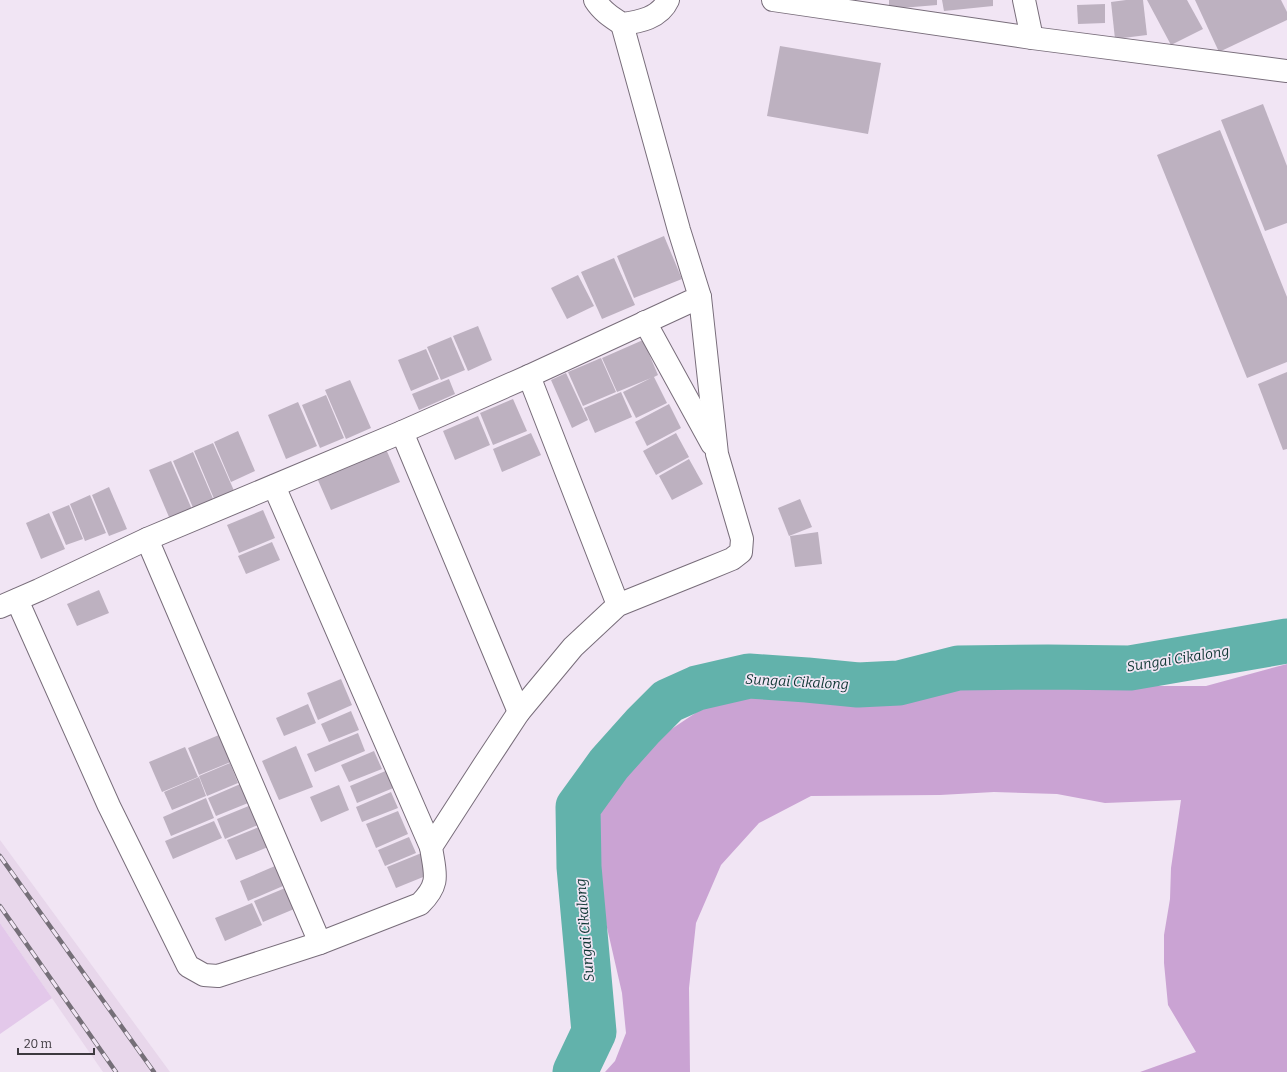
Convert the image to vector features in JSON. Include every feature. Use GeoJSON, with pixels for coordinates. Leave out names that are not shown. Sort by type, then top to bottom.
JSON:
{"type":"FeatureCollection","features":[{"type":"Feature","properties":{"kind":"street"},"geometry":{"type":"LineString","coordinates":[[432,847],[519,712],[573,647],[618,605],[712,568],[732,559],[741,552],[742,539],[717,454],[700,297],[679,230],[622,24],[608,15],[595,0]]}},
{"type":"Feature","properties":{"kind":"street"},"geometry":{"type":"LineString","coordinates":[[622,24],[646,19],[658,13],[668,0]]}},
{"type":"Feature","properties":{"kind":"street"},"geometry":{"type":"LineString","coordinates":[[773,0],[1032,38],[1287,71]]}},
{"type":"Feature","properties":{"kind":"street"},"geometry":{"type":"LineString","coordinates":[[1024,0],[1032,38]]}},
{"type":"Feature","properties":{"kind":"street"},"geometry":{"type":"LineString","coordinates":[[274,486],[432,847],[436,878],[431,894],[420,904],[320,943],[218,976],[204,975],[188,966],[9,603],[148,539],[402,432],[530,376],[700,297]]}},
{"type":"Feature","properties":{"kind":"street"},"geometry":{"type":"LineString","coordinates":[[645,322],[717,454]]}},
{"type":"Feature","properties":{"kind":"street"},"geometry":{"type":"LineString","coordinates":[[530,376],[618,605]]}},
{"type":"Feature","properties":{"kind":"street"},"geometry":{"type":"LineString","coordinates":[[402,432],[519,712]]}},
{"type":"Feature","properties":{"kind":"street"},"geometry":{"type":"LineString","coordinates":[[148,539],[320,943]]}},
{"type":"Feature","properties":{"kind":"shaded area"},"geometry":{"type":"Polygon","coordinates":[[[1287,664],[1287,1072],[1140,1072],[1196,1052],[1168,1005],[1164,963],[1164,935],[1170,899],[1171,868],[1181,800],[1105,803],[1057,794],[994,792],[940,795],[811,796],[759,823],[721,865],[696,923],[689,988],[690,1072],[605,1072],[615,1061],[626,1033],[622,993],[600,897],[583,846],[594,816],[622,769],[661,736],[697,712],[734,693],[775,694],[845,699],[878,699],[912,694],[954,681],[992,683],[1055,680],[1119,686],[1206,686],[1287,664]]]}},
{"type":"Feature","properties":{"kind":"shaded area"},"geometry":{"type":"Polygon","coordinates":[[[0,840],[170,1072],[103,1072],[0,923],[0,840]]]}},
{"type":"Feature","properties":{"kind":"shaded area"},"geometry":{"type":"Polygon","coordinates":[[[0,923],[52,998],[0,1034],[0,923]]]}},
{"type":"Feature","properties":{"kind":"building"},"geometry":{"type":"Polygon","coordinates":[[[889,0],[937,0],[937,5],[889,9],[889,0]]]}},
{"type":"Feature","properties":{"kind":"building"},"geometry":{"type":"Polygon","coordinates":[[[942,0],[993,0],[993,6],[944,11],[942,0]]]}},
{"type":"Feature","properties":{"kind":"building"},"geometry":{"type":"Polygon","coordinates":[[[1143,0],[1147,35],[1115,39],[1111,2],[1143,0]]]}},
{"type":"Feature","properties":{"kind":"building"},"geometry":{"type":"Polygon","coordinates":[[[1147,0],[1187,0],[1203,29],[1171,45],[1147,0]]]}},
{"type":"Feature","properties":{"kind":"building"},"geometry":{"type":"Polygon","coordinates":[[[1195,0],[1281,0],[1287,12],[1287,20],[1219,52],[1195,0]]]}},
{"type":"Feature","properties":{"kind":"building"},"geometry":{"type":"Polygon","coordinates":[[[1105,4],[1105,23],[1078,24],[1077,5],[1105,4]]]}},
{"type":"Feature","properties":{"kind":"building"},"geometry":{"type":"Polygon","coordinates":[[[780,46],[881,63],[868,134],[767,116],[780,46]]]}},
{"type":"Feature","properties":{"kind":"building"},"geometry":{"type":"Polygon","coordinates":[[[1263,104],[1287,166],[1287,223],[1265,231],[1221,120],[1263,104]]]}},
{"type":"Feature","properties":{"kind":"building"},"geometry":{"type":"Polygon","coordinates":[[[1220,130],[1287,297],[1287,362],[1247,378],[1157,155],[1220,130]]]}},
{"type":"Feature","properties":{"kind":"building"},"geometry":{"type":"Polygon","coordinates":[[[664,236],[682,279],[634,298],[617,256],[664,236]]]}},
{"type":"Feature","properties":{"kind":"building"},"geometry":{"type":"Polygon","coordinates":[[[614,258],[635,305],[602,319],[581,272],[614,258]]]}},
{"type":"Feature","properties":{"kind":"building"},"geometry":{"type":"Polygon","coordinates":[[[578,275],[594,306],[567,319],[551,288],[578,275]]]}},
{"type":"Feature","properties":{"kind":"building"},"geometry":{"type":"Polygon","coordinates":[[[478,326],[492,360],[468,371],[453,336],[478,326]]]}},
{"type":"Feature","properties":{"kind":"building"},"geometry":{"type":"Polygon","coordinates":[[[451,337],[465,370],[441,380],[427,347],[451,337]]]}},
{"type":"Feature","properties":{"kind":"building"},"geometry":{"type":"Polygon","coordinates":[[[643,340],[658,375],[654,377],[667,403],[636,418],[623,392],[651,378],[617,392],[602,358],[643,340]]]}},
{"type":"Feature","properties":{"kind":"building"},"geometry":{"type":"Polygon","coordinates":[[[426,349],[439,379],[411,391],[398,360],[426,349]]]}},
{"type":"Feature","properties":{"kind":"building"},"geometry":{"type":"Polygon","coordinates":[[[601,358],[616,392],[583,406],[568,372],[601,358]]]}},
{"type":"Feature","properties":{"kind":"building"},"geometry":{"type":"Polygon","coordinates":[[[1287,372],[1287,449],[1283,450],[1258,384],[1287,372]]]}},
{"type":"Feature","properties":{"kind":"building"},"geometry":{"type":"Polygon","coordinates":[[[566,373],[588,420],[572,428],[551,380],[566,373]]]}},
{"type":"Feature","properties":{"kind":"building"},"geometry":{"type":"Polygon","coordinates":[[[449,379],[455,394],[419,410],[412,394],[449,379]]]}},
{"type":"Feature","properties":{"kind":"building"},"geometry":{"type":"Polygon","coordinates":[[[350,380],[371,428],[346,439],[325,390],[350,380]]]}},
{"type":"Feature","properties":{"kind":"building"},"geometry":{"type":"Polygon","coordinates":[[[621,392],[632,417],[595,433],[584,408],[621,392]]]}},
{"type":"Feature","properties":{"kind":"building"},"geometry":{"type":"Polygon","coordinates":[[[326,395],[344,438],[320,448],[302,405],[326,395]]]}},
{"type":"Feature","properties":{"kind":"building"},"geometry":{"type":"Polygon","coordinates":[[[513,399],[527,431],[493,445],[480,413],[513,399]]]}},
{"type":"Feature","properties":{"kind":"building"},"geometry":{"type":"Polygon","coordinates":[[[298,402],[317,446],[286,459],[268,415],[298,402]]]}},
{"type":"Feature","properties":{"kind":"building"},"geometry":{"type":"Polygon","coordinates":[[[669,404],[681,428],[647,446],[635,422],[669,404]]]}},
{"type":"Feature","properties":{"kind":"building"},"geometry":{"type":"Polygon","coordinates":[[[478,416],[490,445],[455,460],[443,431],[478,416]]]}},
{"type":"Feature","properties":{"kind":"building"},"geometry":{"type":"Polygon","coordinates":[[[238,431],[255,471],[231,482],[214,442],[238,431]]]}},
{"type":"Feature","properties":{"kind":"building"},"geometry":{"type":"Polygon","coordinates":[[[531,433],[541,455],[502,472],[493,449],[531,433]]]}},
{"type":"Feature","properties":{"kind":"building"},"geometry":{"type":"Polygon","coordinates":[[[676,433],[689,457],[656,475],[643,451],[676,433]]]}},
{"type":"Feature","properties":{"kind":"building"},"geometry":{"type":"Polygon","coordinates":[[[213,443],[235,493],[215,501],[194,451],[213,443]]]}},
{"type":"Feature","properties":{"kind":"building"},"geometry":{"type":"Polygon","coordinates":[[[386,449],[400,482],[331,510],[317,478],[386,449]]]}},
{"type":"Feature","properties":{"kind":"building"},"geometry":{"type":"Polygon","coordinates":[[[193,452],[214,501],[194,510],[173,461],[193,452]]]}},
{"type":"Feature","properties":{"kind":"building"},"geometry":{"type":"Polygon","coordinates":[[[689,459],[703,484],[672,500],[659,476],[689,459]]]}},
{"type":"Feature","properties":{"kind":"building"},"geometry":{"type":"Polygon","coordinates":[[[171,461],[194,514],[172,524],[149,470],[171,461]]]}},
{"type":"Feature","properties":{"kind":"building"},"geometry":{"type":"Polygon","coordinates":[[[109,487],[127,529],[109,536],[92,495],[109,487]]]}},
{"type":"Feature","properties":{"kind":"building"},"geometry":{"type":"Polygon","coordinates":[[[90,495],[106,533],[85,541],[70,504],[90,495]]]}},
{"type":"Feature","properties":{"kind":"building"},"geometry":{"type":"Polygon","coordinates":[[[800,499],[812,527],[789,536],[778,508],[800,499]]]}},
{"type":"Feature","properties":{"kind":"building"},"geometry":{"type":"Polygon","coordinates":[[[69,505],[83,539],[66,545],[52,512],[69,505]]]}},
{"type":"Feature","properties":{"kind":"building"},"geometry":{"type":"Polygon","coordinates":[[[263,510],[275,538],[239,553],[227,525],[263,510]]]}},
{"type":"Feature","properties":{"kind":"building"},"geometry":{"type":"Polygon","coordinates":[[[49,513],[65,549],[41,559],[26,523],[49,513]]]}},
{"type":"Feature","properties":{"kind":"building"},"geometry":{"type":"Polygon","coordinates":[[[818,532],[822,564],[795,567],[790,536],[818,532]]]}},
{"type":"Feature","properties":{"kind":"building"},"geometry":{"type":"Polygon","coordinates":[[[272,542],[280,560],[246,574],[238,556],[272,542]]]}},
{"type":"Feature","properties":{"kind":"building"},"geometry":{"type":"Polygon","coordinates":[[[99,590],[109,613],[77,626],[67,604],[99,590]]]}},
{"type":"Feature","properties":{"kind":"building"},"geometry":{"type":"Polygon","coordinates":[[[341,679],[352,705],[318,720],[307,693],[341,679]]]}},
{"type":"Feature","properties":{"kind":"building"},"geometry":{"type":"Polygon","coordinates":[[[308,704],[316,723],[284,736],[276,718],[308,704]]]}},
{"type":"Feature","properties":{"kind":"building"},"geometry":{"type":"Polygon","coordinates":[[[351,711],[359,730],[329,742],[321,724],[351,711]]]}},
{"type":"Feature","properties":{"kind":"building"},"geometry":{"type":"Polygon","coordinates":[[[226,732],[238,759],[199,775],[188,748],[226,732]]]}},
{"type":"Feature","properties":{"kind":"building"},"geometry":{"type":"Polygon","coordinates":[[[358,733],[365,751],[315,772],[307,754],[358,733]]]}},
{"type":"Feature","properties":{"kind":"building"},"geometry":{"type":"Polygon","coordinates":[[[296,746],[313,787],[279,800],[262,761],[296,746]]]}},
{"type":"Feature","properties":{"kind":"building"},"geometry":{"type":"Polygon","coordinates":[[[185,747],[198,777],[162,792],[149,762],[185,747]]]}},
{"type":"Feature","properties":{"kind":"building"},"geometry":{"type":"Polygon","coordinates":[[[374,751],[382,769],[349,782],[341,765],[374,751]]]}},
{"type":"Feature","properties":{"kind":"building"},"geometry":{"type":"Polygon","coordinates":[[[230,763],[238,783],[207,796],[199,776],[230,763]]]}},
{"type":"Feature","properties":{"kind":"building"},"geometry":{"type":"Polygon","coordinates":[[[395,767],[403,784],[357,803],[350,786],[395,767]]]}},
{"type":"Feature","properties":{"kind":"building"},"geometry":{"type":"Polygon","coordinates":[[[199,777],[206,796],[172,810],[164,792],[199,777]]]}},
{"type":"Feature","properties":{"kind":"building"},"geometry":{"type":"Polygon","coordinates":[[[245,782],[253,801],[216,816],[208,798],[245,782]]]}},
{"type":"Feature","properties":{"kind":"building"},"geometry":{"type":"Polygon","coordinates":[[[339,785],[349,810],[321,822],[310,797],[339,785]]]}},
{"type":"Feature","properties":{"kind":"building"},"geometry":{"type":"Polygon","coordinates":[[[391,792],[398,808],[362,822],[356,807],[391,792]]]}},
{"type":"Feature","properties":{"kind":"building"},"geometry":{"type":"Polygon","coordinates":[[[206,798],[214,818],[171,836],[163,817],[206,798]]]}},
{"type":"Feature","properties":{"kind":"building"},"geometry":{"type":"Polygon","coordinates":[[[256,803],[265,822],[225,839],[217,819],[256,803]]]}},
{"type":"Feature","properties":{"kind":"building"},"geometry":{"type":"Polygon","coordinates":[[[398,811],[408,834],[376,848],[366,824],[398,811]]]}},
{"type":"Feature","properties":{"kind":"building"},"geometry":{"type":"Polygon","coordinates":[[[214,821],[222,838],[173,859],[165,841],[214,821]]]}},
{"type":"Feature","properties":{"kind":"building"},"geometry":{"type":"Polygon","coordinates":[[[259,827],[268,847],[236,860],[227,840],[259,827]]]}},
{"type":"Feature","properties":{"kind":"building"},"geometry":{"type":"Polygon","coordinates":[[[409,837],[416,853],[385,866],[378,850],[409,837]]]}},
{"type":"Feature","properties":{"kind":"building"},"geometry":{"type":"Polygon","coordinates":[[[424,852],[433,873],[396,888],[387,867],[424,852]]]}},
{"type":"Feature","properties":{"kind":"building"},"geometry":{"type":"Polygon","coordinates":[[[275,866],[283,886],[248,901],[240,881],[275,866]]]}},
{"type":"Feature","properties":{"kind":"building"},"geometry":{"type":"Polygon","coordinates":[[[290,886],[299,907],[263,922],[254,901],[290,886]]]}},
{"type":"Feature","properties":{"kind":"building"},"geometry":{"type":"Polygon","coordinates":[[[252,903],[262,925],[225,941],[215,918],[252,903]]]}},
{"type":"Feature","properties":{"kind":"waterway","name":"Sungai Cikalong"},"geometry":{"type":"LineString","coordinates":[[575,1072],[594,1032],[579,867],[578,807],[609,764],[668,701],[697,688],[749,676],[858,685],[899,683],[958,668],[1130,668],[1287,641]]}},
{"type":"Feature","properties":{"kind":"railway"},"geometry":{"type":"LineString","coordinates":[[0,856],[154,1072]]}},
{"type":"Feature","properties":{"kind":"railway"},"geometry":{"type":"LineString","coordinates":[[0,906],[116,1072]]}}]}
